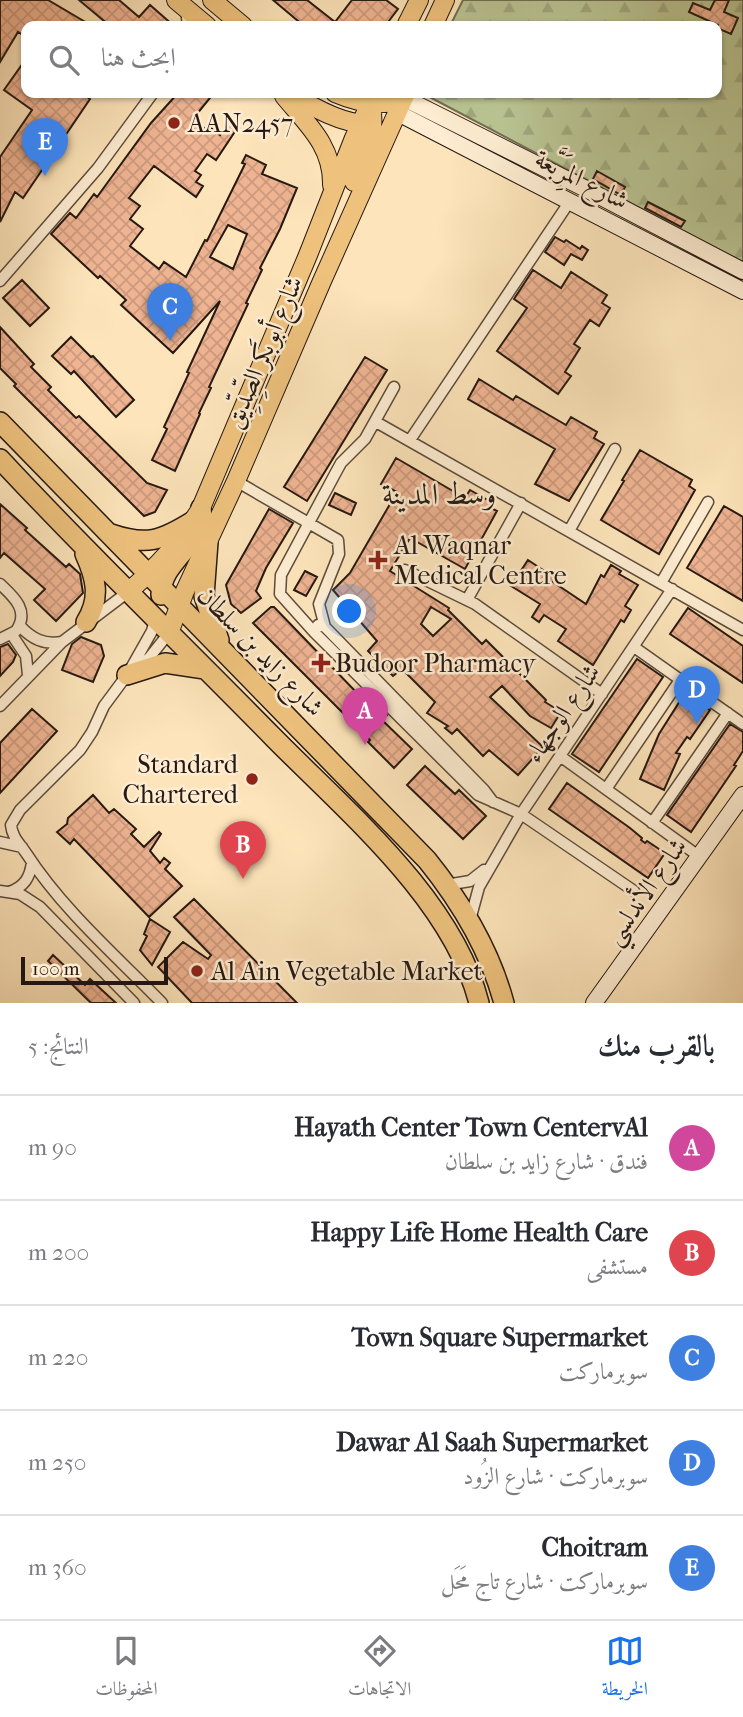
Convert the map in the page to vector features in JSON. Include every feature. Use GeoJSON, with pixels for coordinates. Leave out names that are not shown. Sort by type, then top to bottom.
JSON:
{"type":"FeatureCollection","features":[{"type":"Feature","properties":{"kind":"highway","name":"شارع زايد بن سلطان"},"geometry":{"type":"LineString","coordinates":[[0,422],[110,533],[205,669],[413,881],[450,933],[480,1003]]}},
{"type":"Feature","properties":{"kind":"highway","name":"شارع زايد بن سلطان"},"geometry":{"type":"LineString","coordinates":[[0,459],[79,540],[157,603],[224,650],[426,860],[446,885],[469,923],[490,964],[504,1003]]}},
{"type":"Feature","properties":{"kind":"highway"},"geometry":{"type":"LineString","coordinates":[[110,533],[146,542],[168,536],[197,515],[202,517],[200,528],[167,573],[157,603],[248,694],[283,710]]}},
{"type":"Feature","properties":{"kind":"highway"},"geometry":{"type":"LineString","coordinates":[[79,540],[96,584],[96,601],[86,622]]}},
{"type":"Feature","properties":{"kind":"highway"},"geometry":{"type":"LineString","coordinates":[[208,542],[204,596],[212,626],[224,650]]}},
{"type":"Feature","properties":{"kind":"highway"},"geometry":{"type":"LineString","coordinates":[[127,675],[165,663],[205,669]]}},
{"type":"Feature","properties":{"kind":"main road"},"geometry":{"type":"LineString","coordinates":[[212,0],[237,21]]}},
{"type":"Feature","properties":{"kind":"main road"},"geometry":{"type":"LineString","coordinates":[[435,21],[445,0]]}},
{"type":"Feature","properties":{"kind":"main road"},"geometry":{"type":"LineString","coordinates":[[183,12],[198,21]]}},
{"type":"Feature","properties":{"kind":"main road"},"geometry":{"type":"LineString","coordinates":[[286,98],[327,152],[331,165],[331,193]]}},
{"type":"Feature","properties":{"kind":"main road"},"geometry":{"type":"LineString","coordinates":[[300,98],[341,118],[367,124],[399,100]]}},
{"type":"Feature","properties":{"kind":"main road","name":"شارع أبوبَكر الصِّدِّيق"},"geometry":{"type":"LineString","coordinates":[[197,515],[308,255],[331,193],[367,124],[373,98]]}},
{"type":"Feature","properties":{"kind":"main road","name":"شارع أبوبَكر الصِّدِّيق"},"geometry":{"type":"LineString","coordinates":[[157,603],[208,542],[399,100]]}},
{"type":"Feature","properties":{"kind":"main road"},"geometry":{"type":"LineString","coordinates":[[322,281],[321,270],[326,247],[370,145],[367,124]]}},
{"type":"Feature","properties":{"kind":"street"},"geometry":{"type":"LineString","coordinates":[[0,281],[98,168],[149,98]]}},
{"type":"Feature","properties":{"kind":"street","name":"شارع المِرَبَّعة"},"geometry":{"type":"LineString","coordinates":[[399,100],[570,201],[743,291]]}},
{"type":"Feature","properties":{"kind":"street","name":"شارع المِرَبَّعة"},"geometry":{"type":"LineString","coordinates":[[399,100],[584,188],[743,271]]}},
{"type":"Feature","properties":{"kind":"street"},"geometry":{"type":"LineString","coordinates":[[410,440],[570,201]]}},
{"type":"Feature","properties":{"kind":"street"},"geometry":{"type":"LineString","coordinates":[[394,387],[365,439],[341,463],[281,575],[280,594],[319,629],[478,795],[521,814],[634,891]]}},
{"type":"Feature","properties":{"kind":"street"},"geometry":{"type":"LineString","coordinates":[[376,422],[743,630]]}},
{"type":"Feature","properties":{"kind":"street"},"geometry":{"type":"LineString","coordinates":[[569,531],[615,449]]}},
{"type":"Feature","properties":{"kind":"street"},"geometry":{"type":"LineString","coordinates":[[236,481],[332,534],[340,543],[339,554],[319,604],[319,629]]}},
{"type":"Feature","properties":{"kind":"street"},"geometry":{"type":"LineString","coordinates":[[661,583],[708,502]]}},
{"type":"Feature","properties":{"kind":"street"},"geometry":{"type":"LineString","coordinates":[[467,600],[521,503]]}},
{"type":"Feature","properties":{"kind":"street"},"geometry":{"type":"LineString","coordinates":[[405,570],[467,600],[602,694]]}},
{"type":"Feature","properties":{"kind":"street"},"geometry":{"type":"LineString","coordinates":[[0,584],[16,599],[21,607],[22,617],[20,626],[12,635],[0,639]]}},
{"type":"Feature","properties":{"kind":"street","name":"شارع الوجهاء"},"geometry":{"type":"LineString","coordinates":[[469,923],[472,905],[491,863],[672,589]]}},
{"type":"Feature","properties":{"kind":"street"},"geometry":{"type":"LineString","coordinates":[[0,706],[28,675],[86,622],[157,603]]}},
{"type":"Feature","properties":{"kind":"street"},"geometry":{"type":"LineString","coordinates":[[157,603],[142,650],[104,706],[92,732],[80,750],[13,820],[12,832],[66,905],[162,1003]]}},
{"type":"Feature","properties":{"kind":"street"},"geometry":{"type":"LineString","coordinates":[[127,675],[149,658],[157,603]]}},
{"type":"Feature","properties":{"kind":"street"},"geometry":{"type":"LineString","coordinates":[[20,626],[36,640],[47,643],[62,642]]}},
{"type":"Feature","properties":{"kind":"street"},"geometry":{"type":"LineString","coordinates":[[12,635],[26,656],[28,675]]}},
{"type":"Feature","properties":{"kind":"street"},"geometry":{"type":"LineString","coordinates":[[634,647],[743,723]]}},
{"type":"Feature","properties":{"kind":"street"},"geometry":{"type":"LineString","coordinates":[[606,789],[680,680]]}},
{"type":"Feature","properties":{"kind":"street"},"geometry":{"type":"LineString","coordinates":[[652,823],[728,713]]}},
{"type":"Feature","properties":{"kind":"street"},"geometry":{"type":"LineString","coordinates":[[560,756],[700,856]]}},
{"type":"Feature","properties":{"kind":"street","name":"شارع الأندلسي"},"geometry":{"type":"LineString","coordinates":[[594,1003],[700,856],[740,806]]}},
{"type":"Feature","properties":{"kind":"street"},"geometry":{"type":"LineString","coordinates":[[0,842],[22,847]]}},
{"type":"Feature","properties":{"kind":"street"},"geometry":{"type":"LineString","coordinates":[[3,892],[18,889],[26,882],[32,862]]}},
{"type":"Feature","properties":{"kind":"street","name":"شارع الوجهاء"},"geometry":{"type":"LineString","coordinates":[[446,885],[470,881],[491,863]]}},
{"type":"Feature","properties":{"kind":"street"},"geometry":{"type":"LineString","coordinates":[[3,892],[20,894],[40,907],[134,1003]]}},
{"type":"Feature","properties":{"kind":"green space"},"geometry":{"type":"Polygon","coordinates":[[[463,0],[743,0],[743,262],[431,98],[722,98],[722,21],[452,21],[463,0]]]}},
{"type":"Feature","properties":{"kind":"building"},"geometry":{"type":"Polygon","coordinates":[[[0,0],[48,0],[84,21],[21,21],[21,34],[18,32],[0,62],[0,0]]]}},
{"type":"Feature","properties":{"kind":"building"},"geometry":{"type":"Polygon","coordinates":[[[79,0],[119,0],[139,17],[150,5],[168,21],[104,21],[79,0]]]}},
{"type":"Feature","properties":{"kind":"building"},"geometry":{"type":"Polygon","coordinates":[[[273,0],[307,0],[334,21],[298,21],[273,0]]]}},
{"type":"Feature","properties":{"kind":"building"},"geometry":{"type":"Polygon","coordinates":[[[352,0],[386,0],[398,9],[389,21],[336,21],[352,0]]]}},
{"type":"Feature","properties":{"kind":"building"},"geometry":{"type":"Polygon","coordinates":[[[715,0],[729,0],[724,12],[738,18],[731,34],[722,30],[722,21],[709,21],[689,12],[693,3],[710,10],[715,0]]]}},
{"type":"Feature","properties":{"kind":"building"},"geometry":{"type":"Polygon","coordinates":[[[21,66],[21,98],[90,99],[23,198],[15,192],[0,222],[0,157],[32,110],[4,90],[21,66]]]}},
{"type":"Feature","properties":{"kind":"building"},"geometry":{"type":"Polygon","coordinates":[[[174,98],[210,98],[192,120],[209,131],[211,128],[220,135],[230,121],[238,127],[216,160],[207,154],[195,171],[201,175],[196,182],[203,186],[196,197],[154,166],[129,198],[140,206],[130,219],[143,229],[130,246],[159,269],[164,262],[186,277],[245,164],[242,163],[246,155],[266,165],[262,174],[297,188],[260,268],[262,270],[246,303],[248,304],[209,387],[211,388],[175,471],[152,460],[167,429],[164,427],[189,373],[187,372],[220,301],[173,353],[121,305],[126,300],[51,234],[70,213],[76,218],[94,194],[97,197],[151,123],[174,98]],[[228,225],[210,257],[233,269],[247,234],[228,225]]]}},
{"type":"Feature","properties":{"kind":"building"},"geometry":{"type":"Polygon","coordinates":[[[597,171],[625,187],[621,195],[593,179],[597,171]]]}},
{"type":"Feature","properties":{"kind":"building"},"geometry":{"type":"Polygon","coordinates":[[[648,202],[685,221],[681,227],[645,208],[648,202]]]}},
{"type":"Feature","properties":{"kind":"building"},"geometry":{"type":"Polygon","coordinates":[[[555,237],[588,250],[582,260],[571,254],[564,265],[545,252],[555,237]]]}},
{"type":"Feature","properties":{"kind":"building"},"geometry":{"type":"Polygon","coordinates":[[[533,270],[561,288],[571,272],[607,295],[602,303],[610,308],[599,326],[590,320],[574,344],[580,348],[565,372],[571,376],[558,394],[497,351],[527,308],[514,299],[533,270]]]}},
{"type":"Feature","properties":{"kind":"building"},"geometry":{"type":"Polygon","coordinates":[[[22,280],[49,308],[30,326],[3,298],[22,280]]]}},
{"type":"Feature","properties":{"kind":"building"},"geometry":{"type":"Polygon","coordinates":[[[0,327],[34,364],[31,367],[51,387],[48,390],[76,418],[79,416],[147,483],[167,490],[155,512],[144,516],[14,386],[16,384],[0,368],[0,327]]]}},
{"type":"Feature","properties":{"kind":"building"},"geometry":{"type":"Polygon","coordinates":[[[71,337],[93,356],[134,400],[116,417],[74,371],[71,374],[52,356],[71,337]]]}},
{"type":"Feature","properties":{"kind":"building"},"geometry":{"type":"Polygon","coordinates":[[[365,357],[387,370],[307,501],[284,487],[365,357]]]}},
{"type":"Feature","properties":{"kind":"building"},"geometry":{"type":"Polygon","coordinates":[[[479,379],[513,400],[516,396],[566,425],[571,417],[597,432],[594,438],[604,444],[569,501],[535,484],[555,449],[468,399],[479,379]]]}},
{"type":"Feature","properties":{"kind":"building"},"geometry":{"type":"Polygon","coordinates":[[[640,450],[692,480],[689,486],[695,490],[659,554],[601,520],[640,450]]]}},
{"type":"Feature","properties":{"kind":"building"},"geometry":{"type":"Polygon","coordinates":[[[396,458],[465,498],[470,490],[491,502],[489,507],[497,511],[465,569],[410,538],[390,571],[449,608],[482,644],[486,640],[546,700],[545,702],[561,712],[551,728],[530,716],[502,686],[490,697],[543,747],[518,775],[489,750],[483,756],[457,729],[452,734],[445,728],[448,726],[427,713],[435,702],[402,669],[393,676],[368,651],[377,641],[333,590],[350,573],[397,492],[381,484],[396,458]],[[431,607],[421,624],[433,636],[451,619],[431,607]]]}},
{"type":"Feature","properties":{"kind":"building"},"geometry":{"type":"Polygon","coordinates":[[[335,493],[356,503],[351,515],[329,505],[335,493]]]}},
{"type":"Feature","properties":{"kind":"building"},"geometry":{"type":"Polygon","coordinates":[[[0,504],[66,567],[69,564],[80,574],[83,593],[56,621],[34,600],[45,589],[4,553],[0,558],[0,504]]]}},
{"type":"Feature","properties":{"kind":"building"},"geometry":{"type":"Polygon","coordinates":[[[724,506],[743,517],[743,601],[687,568],[724,506]]]}},
{"type":"Feature","properties":{"kind":"building"},"geometry":{"type":"Polygon","coordinates":[[[269,509],[293,523],[266,568],[256,591],[261,598],[241,613],[231,604],[226,585],[269,509]]]}},
{"type":"Feature","properties":{"kind":"building"},"geometry":{"type":"Polygon","coordinates":[[[528,560],[555,578],[553,582],[586,604],[601,575],[604,577],[611,565],[621,571],[619,574],[638,585],[625,606],[631,610],[624,622],[621,620],[593,665],[558,641],[566,629],[544,615],[539,622],[532,617],[540,604],[511,586],[528,560]]]}},
{"type":"Feature","properties":{"kind":"building"},"geometry":{"type":"Polygon","coordinates":[[[305,571],[317,577],[306,596],[294,590],[305,571]]]}},
{"type":"Feature","properties":{"kind":"building"},"geometry":{"type":"Polygon","coordinates":[[[274,607],[357,693],[361,690],[387,715],[382,720],[412,749],[394,768],[368,742],[370,740],[253,623],[274,607]]]}},
{"type":"Feature","properties":{"kind":"building"},"geometry":{"type":"Polygon","coordinates":[[[688,608],[743,646],[743,683],[670,634],[688,608]]]}},
{"type":"Feature","properties":{"kind":"building"},"geometry":{"type":"Polygon","coordinates":[[[81,637],[101,645],[104,656],[93,682],[62,670],[72,644],[81,637]]]}},
{"type":"Feature","properties":{"kind":"building"},"geometry":{"type":"Polygon","coordinates":[[[8,644],[16,655],[0,676],[0,647],[8,644]]]}},
{"type":"Feature","properties":{"kind":"building"},"geometry":{"type":"Polygon","coordinates":[[[637,659],[663,677],[599,772],[572,754],[637,659]]]}},
{"type":"Feature","properties":{"kind":"building"},"geometry":{"type":"Polygon","coordinates":[[[685,693],[710,710],[690,739],[687,737],[676,753],[680,754],[664,790],[640,779],[659,734],[685,693]]]}},
{"type":"Feature","properties":{"kind":"building"},"geometry":{"type":"Polygon","coordinates":[[[32,709],[57,731],[0,793],[0,743],[32,709]]]}},
{"type":"Feature","properties":{"kind":"building"},"geometry":{"type":"Polygon","coordinates":[[[730,724],[743,732],[743,751],[734,765],[736,766],[691,832],[667,815],[730,724]]]}},
{"type":"Feature","properties":{"kind":"building"},"geometry":{"type":"Polygon","coordinates":[[[425,766],[455,794],[459,790],[486,816],[463,839],[407,785],[425,766]]]}},
{"type":"Feature","properties":{"kind":"building"},"geometry":{"type":"Polygon","coordinates":[[[567,783],[630,828],[645,843],[647,841],[665,853],[648,878],[549,809],[567,783]]]}},
{"type":"Feature","properties":{"kind":"building"},"geometry":{"type":"Polygon","coordinates":[[[93,795],[109,813],[114,809],[136,829],[131,834],[144,847],[159,832],[161,834],[150,851],[160,863],[164,858],[170,863],[165,869],[182,886],[149,917],[74,839],[70,844],[57,832],[93,795]]]}},
{"type":"Feature","properties":{"kind":"building"},"geometry":{"type":"Polygon","coordinates":[[[194,899],[297,1003],[192,1003],[158,967],[183,942],[208,959],[211,955],[174,917],[194,899]]]}},
{"type":"Feature","properties":{"kind":"building"},"geometry":{"type":"Polygon","coordinates":[[[150,919],[170,932],[152,965],[140,950],[147,936],[144,934],[150,919]]]}},
{"type":"Feature","properties":{"kind":"building"},"geometry":{"type":"Polygon","coordinates":[[[53,955],[85,985],[90,979],[116,1003],[91,1003],[48,961],[53,955]]]}},
{"type":"Feature","properties":{"kind":"place","name":"AAN2457"},"geometry":{"type":"Point","coordinates":[174,123]}},
{"type":"Feature","properties":{"kind":"place","name":"Choitram"},"geometry":{"type":"Point","coordinates":[45,176]}},
{"type":"Feature","properties":{"kind":"place","name":"Town Square Supermarket"},"geometry":{"type":"Point","coordinates":[170,341]}},
{"type":"Feature","properties":{"kind":"place","name":"Al Waqnar Medical Centre"},"geometry":{"type":"Point","coordinates":[378,560]}},
{"type":"Feature","properties":{"kind":"place","name":"Budoor Pharmacy"},"geometry":{"type":"Point","coordinates":[321,663]}},
{"type":"Feature","properties":{"kind":"place","name":"Dawar Al Saah Supermarket"},"geometry":{"type":"Point","coordinates":[697,724]}},
{"type":"Feature","properties":{"kind":"place","name":"Hayath Center Town CentervAl"},"geometry":{"type":"Point","coordinates":[365,745]}},
{"type":"Feature","properties":{"kind":"place","name":"Standard Chartered"},"geometry":{"type":"Point","coordinates":[252,779]}},
{"type":"Feature","properties":{"kind":"place","name":"Happy Life Home Health Care"},"geometry":{"type":"Point","coordinates":[243,879]}},
{"type":"Feature","properties":{"kind":"place","name":"Al Ain Vegetable Market"},"geometry":{"type":"Point","coordinates":[197,971]}},
{"type":"Feature","properties":{"kind":"district","name":"وسط المدينة"},"geometry":{"type":"Point","coordinates":[439,494]}}]}
